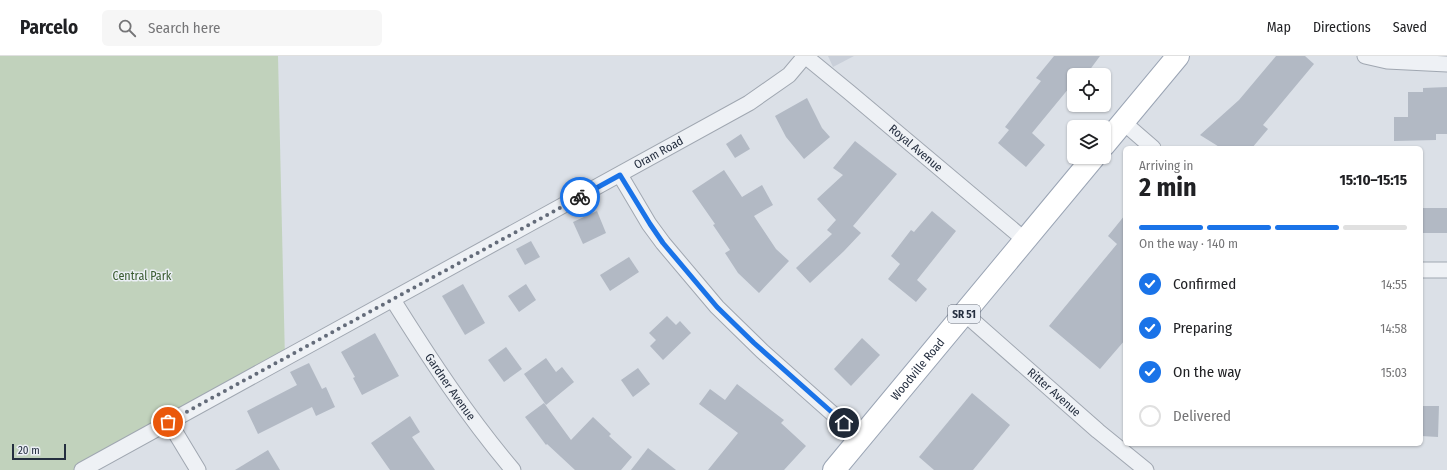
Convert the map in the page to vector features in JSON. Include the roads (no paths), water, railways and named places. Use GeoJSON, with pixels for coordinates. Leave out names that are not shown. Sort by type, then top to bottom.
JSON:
{"type":"FeatureCollection","features":[{"type":"Feature","properties":{"kind":"main road"},"geometry":{"type":"LineString","coordinates":[[1111,137],[1178,56]]}},
{"type":"Feature","properties":{"kind":"main road","name":"Woodville Road"},"geometry":{"type":"LineString","coordinates":[[834,470],[1088,164]]}},
{"type":"Feature","properties":{"kind":"street","name":"Oram Road"},"geometry":{"type":"LineString","coordinates":[[82,470],[749,103],[789,75],[805,56]]}},
{"type":"Feature","properties":{"kind":"street","name":"Royal Avenue"},"geometry":{"type":"LineString","coordinates":[[805,56],[1025,240]]}},
{"type":"Feature","properties":{"kind":"street"},"geometry":{"type":"LineString","coordinates":[[1365,56],[1387,61],[1447,64]]}},
{"type":"Feature","properties":{"kind":"street"},"geometry":{"type":"LineString","coordinates":[[1123,122],[1150,146]]}},
{"type":"Feature","properties":{"kind":"street"},"geometry":{"type":"LineString","coordinates":[[620,175],[663,243],[717,307],[762,350],[860,438]]}},
{"type":"Feature","properties":{"kind":"street"},"geometry":{"type":"LineString","coordinates":[[1423,270],[1447,270]]}},
{"type":"Feature","properties":{"kind":"street","name":"Gardner Avenue"},"geometry":{"type":"LineString","coordinates":[[393,300],[454,394],[513,470]]}},
{"type":"Feature","properties":{"kind":"street","name":"Ritter Avenue"},"geometry":{"type":"LineString","coordinates":[[964,313],[1098,431],[1146,470]]}},
{"type":"Feature","properties":{"kind":"street"},"geometry":{"type":"LineString","coordinates":[[168,422],[198,470]]}},
{"type":"Feature","properties":{"kind":"park label","name":"Central Park"},"geometry":{"type":"Point","coordinates":[142,276]}}]}
